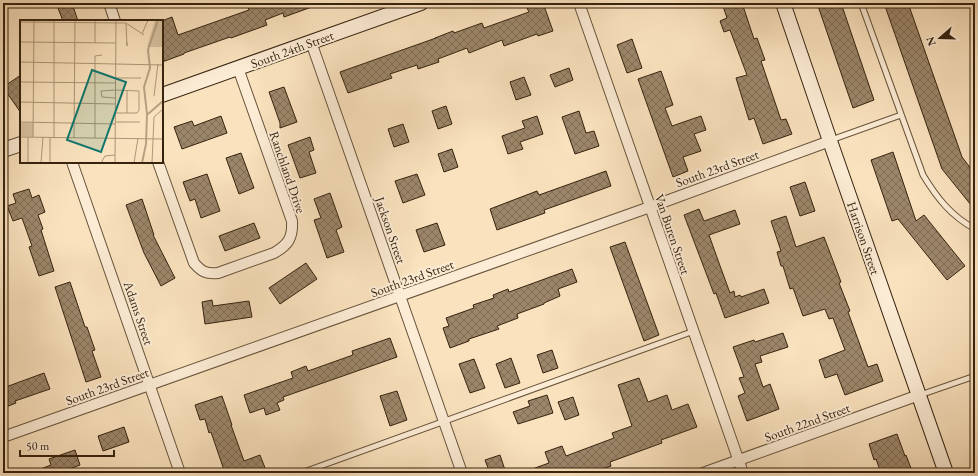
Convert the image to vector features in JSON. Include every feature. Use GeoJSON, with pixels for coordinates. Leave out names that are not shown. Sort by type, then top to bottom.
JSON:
{"type":"FeatureCollection","features":[{"type":"Feature","properties":{"kind":"street"},"geometry":{"type":"LineString","coordinates":[[109,3],[115,20]]}},
{"type":"Feature","properties":{"kind":"street","name":"South 24th Street"},"geometry":{"type":"LineString","coordinates":[[163,95],[422,3]]}},
{"type":"Feature","properties":{"kind":"street","name":"Van Buren Street"},"geometry":{"type":"LineString","coordinates":[[579,3],[743,473]]}},
{"type":"Feature","properties":{"kind":"street","name":"Harrison Street"},"geometry":{"type":"LineString","coordinates":[[783,3],[946,473]]}},
{"type":"Feature","properties":{"kind":"street","name":"Jackson Street"},"geometry":{"type":"LineString","coordinates":[[311,42],[462,473]]}},
{"type":"Feature","properties":{"kind":"street","name":"Ranchland Drive"},"geometry":{"type":"LineString","coordinates":[[158,163],[194,263],[204,272],[209,274],[218,273],[274,253],[282,249],[287,244],[293,230],[292,221],[238,68]]}},
{"type":"Feature","properties":{"kind":"street","name":"South 23rd Street"},"geometry":{"type":"LineString","coordinates":[[3,437],[650,207],[830,141]]}},
{"type":"Feature","properties":{"kind":"street"},"geometry":{"type":"LineString","coordinates":[[3,150],[20,144]]}},
{"type":"Feature","properties":{"kind":"street","name":"Adams Street"},"geometry":{"type":"LineString","coordinates":[[72,163],[180,473]]}},
{"type":"Feature","properties":{"kind":"street","name":"South 22nd Street"},"geometry":{"type":"LineString","coordinates":[[703,473],[919,395]]}},
{"type":"Feature","properties":{"kind":"lane"},"geometry":{"type":"LineString","coordinates":[[861,3],[919,164],[929,185],[952,213],[975,229]]}},
{"type":"Feature","properties":{"kind":"lane"},"geometry":{"type":"LineString","coordinates":[[830,141],[901,115]]}},
{"type":"Feature","properties":{"kind":"lane"},"geometry":{"type":"LineString","coordinates":[[301,473],[694,331]]}},
{"type":"Feature","properties":{"kind":"lane"},"geometry":{"type":"LineString","coordinates":[[919,395],[975,376]]}},
{"type":"Feature","properties":{"kind":"building"},"geometry":{"type":"Polygon","coordinates":[[[56,3],[72,3],[78,20],[63,20],[56,3]]]}},
{"type":"Feature","properties":{"kind":"building"},"geometry":{"type":"Polygon","coordinates":[[[246,3],[320,3],[284,17],[283,13],[265,20],[267,25],[163,62],[163,21],[172,17],[178,35],[249,10],[246,3]]]}},
{"type":"Feature","properties":{"kind":"building"},"geometry":{"type":"Polygon","coordinates":[[[543,3],[553,31],[538,36],[537,34],[504,46],[502,40],[469,53],[467,48],[438,59],[439,62],[418,69],[417,65],[390,74],[392,78],[348,93],[340,72],[453,31],[454,33],[482,23],[484,28],[529,12],[527,8],[543,3]]]}},
{"type":"Feature","properties":{"kind":"building"},"geometry":{"type":"Polygon","coordinates":[[[722,3],[742,3],[754,39],[757,38],[765,60],[761,61],[781,120],[786,119],[792,134],[763,144],[754,118],[749,120],[736,78],[747,75],[730,30],[724,32],[720,21],[727,18],[722,3]]]}},
{"type":"Feature","properties":{"kind":"building"},"geometry":{"type":"Polygon","coordinates":[[[817,3],[841,3],[874,100],[853,108],[817,3]]]}},
{"type":"Feature","properties":{"kind":"building"},"geometry":{"type":"Polygon","coordinates":[[[884,3],[908,3],[962,157],[975,174],[975,210],[942,169],[884,3]]]}},
{"type":"Feature","properties":{"kind":"building"},"geometry":{"type":"Polygon","coordinates":[[[632,39],[642,68],[627,73],[617,45],[632,39]]]}},
{"type":"Feature","properties":{"kind":"building"},"geometry":{"type":"Polygon","coordinates":[[[569,68],[573,80],[555,87],[550,75],[569,68]]]}},
{"type":"Feature","properties":{"kind":"building"},"geometry":{"type":"Polygon","coordinates":[[[661,71],[673,105],[665,108],[672,126],[701,116],[706,130],[694,134],[701,151],[683,157],[688,171],[673,177],[638,79],[661,71]]]}},
{"type":"Feature","properties":{"kind":"building"},"geometry":{"type":"Polygon","coordinates":[[[20,76],[20,112],[3,87],[20,76]]]}},
{"type":"Feature","properties":{"kind":"building"},"geometry":{"type":"Polygon","coordinates":[[[524,77],[531,95],[516,100],[510,82],[524,77]]]}},
{"type":"Feature","properties":{"kind":"building"},"geometry":{"type":"Polygon","coordinates":[[[284,87],[297,122],[280,128],[280,123],[269,92],[284,87]]]}},
{"type":"Feature","properties":{"kind":"building"},"geometry":{"type":"Polygon","coordinates":[[[446,106],[452,124],[438,129],[432,111],[446,106]]]}},
{"type":"Feature","properties":{"kind":"building"},"geometry":{"type":"Polygon","coordinates":[[[579,111],[586,133],[594,131],[599,146],[575,154],[562,117],[579,111]]]}},
{"type":"Feature","properties":{"kind":"building"},"geometry":{"type":"Polygon","coordinates":[[[221,116],[227,133],[182,149],[174,127],[192,121],[194,126],[221,116]]]}},
{"type":"Feature","properties":{"kind":"building"},"geometry":{"type":"Polygon","coordinates":[[[537,116],[543,134],[520,142],[523,149],[508,154],[502,136],[525,128],[522,121],[537,116]]]}},
{"type":"Feature","properties":{"kind":"building"},"geometry":{"type":"Polygon","coordinates":[[[403,124],[409,142],[394,147],[388,129],[403,124]]]}},
{"type":"Feature","properties":{"kind":"building"},"geometry":{"type":"Polygon","coordinates":[[[310,137],[314,150],[309,152],[316,173],[300,178],[288,145],[310,137]]]}},
{"type":"Feature","properties":{"kind":"building"},"geometry":{"type":"Polygon","coordinates":[[[452,149],[458,167],[444,172],[438,154],[452,149]]]}},
{"type":"Feature","properties":{"kind":"building"},"geometry":{"type":"Polygon","coordinates":[[[893,152],[916,221],[924,215],[965,266],[947,280],[898,219],[892,221],[871,160],[893,152]]]}},
{"type":"Feature","properties":{"kind":"building"},"geometry":{"type":"Polygon","coordinates":[[[241,153],[254,188],[239,194],[226,158],[241,153]]]}},
{"type":"Feature","properties":{"kind":"building"},"geometry":{"type":"Polygon","coordinates":[[[606,171],[611,186],[544,210],[545,213],[497,230],[490,209],[537,191],[539,195],[606,171]]]}},
{"type":"Feature","properties":{"kind":"building"},"geometry":{"type":"Polygon","coordinates":[[[207,174],[220,211],[201,218],[195,199],[190,201],[183,182],[207,174]]]}},
{"type":"Feature","properties":{"kind":"building"},"geometry":{"type":"Polygon","coordinates":[[[417,174],[425,195],[403,203],[395,181],[417,174]]]}},
{"type":"Feature","properties":{"kind":"building"},"geometry":{"type":"Polygon","coordinates":[[[805,182],[815,211],[800,216],[790,187],[805,182]]]}},
{"type":"Feature","properties":{"kind":"building"},"geometry":{"type":"Polygon","coordinates":[[[29,189],[32,198],[39,195],[45,212],[38,215],[43,229],[41,230],[54,271],[39,276],[29,247],[32,246],[22,218],[13,221],[7,206],[16,203],[13,194],[29,189]]]}},
{"type":"Feature","properties":{"kind":"building"},"geometry":{"type":"Polygon","coordinates":[[[330,193],[342,227],[336,230],[344,252],[327,258],[314,220],[321,218],[314,199],[330,193]]]}},
{"type":"Feature","properties":{"kind":"building"},"geometry":{"type":"Polygon","coordinates":[[[142,199],[153,235],[175,278],[161,286],[144,253],[126,205],[142,199]]]}},
{"type":"Feature","properties":{"kind":"building"},"geometry":{"type":"Polygon","coordinates":[[[699,209],[704,221],[735,210],[740,224],[709,235],[719,263],[730,293],[734,291],[735,297],[740,295],[741,297],[764,289],[769,303],[725,318],[716,293],[714,294],[684,215],[699,209]]]}},
{"type":"Feature","properties":{"kind":"building"},"geometry":{"type":"Polygon","coordinates":[[[786,216],[796,247],[824,237],[841,282],[839,283],[850,311],[848,312],[868,367],[877,364],[883,381],[845,395],[837,374],[825,378],[819,360],[845,350],[833,318],[829,319],[825,309],[803,316],[793,288],[790,289],[777,252],[781,251],[771,221],[786,216]]]}},
{"type":"Feature","properties":{"kind":"building"},"geometry":{"type":"Polygon","coordinates":[[[254,223],[260,238],[225,251],[219,236],[254,223]]]}},
{"type":"Feature","properties":{"kind":"building"},"geometry":{"type":"Polygon","coordinates":[[[437,223],[445,245],[424,252],[416,230],[437,223]]]}},
{"type":"Feature","properties":{"kind":"building"},"geometry":{"type":"Polygon","coordinates":[[[625,242],[659,335],[644,341],[610,247],[625,242]]]}},
{"type":"Feature","properties":{"kind":"building"},"geometry":{"type":"Polygon","coordinates":[[[306,263],[317,279],[280,304],[269,288],[306,263]]]}},
{"type":"Feature","properties":{"kind":"building"},"geometry":{"type":"Polygon","coordinates":[[[572,269],[577,282],[558,289],[560,296],[544,304],[517,314],[518,318],[497,326],[499,329],[469,339],[469,341],[450,348],[443,328],[449,326],[446,318],[474,308],[473,305],[494,298],[493,295],[508,289],[509,292],[572,269]]]}},
{"type":"Feature","properties":{"kind":"building"},"geometry":{"type":"Polygon","coordinates":[[[70,282],[85,327],[87,327],[95,350],[92,351],[101,377],[86,382],[55,287],[70,282]]]}},
{"type":"Feature","properties":{"kind":"building"},"geometry":{"type":"Polygon","coordinates":[[[212,300],[213,306],[249,301],[252,317],[205,324],[202,302],[212,300]]]}},
{"type":"Feature","properties":{"kind":"building"},"geometry":{"type":"Polygon","coordinates":[[[783,333],[788,347],[760,356],[762,362],[755,364],[763,387],[770,384],[779,409],[747,421],[738,396],[745,393],[739,378],[744,377],[733,347],[783,333]]]}},
{"type":"Feature","properties":{"kind":"building"},"geometry":{"type":"Polygon","coordinates":[[[390,338],[397,357],[283,397],[284,400],[277,403],[280,410],[266,415],[264,408],[250,413],[244,395],[293,378],[291,372],[306,366],[308,371],[353,355],[352,351],[390,338]]]}},
{"type":"Feature","properties":{"kind":"building"},"geometry":{"type":"Polygon","coordinates":[[[552,350],[558,368],[543,373],[537,355],[552,350]]]}},
{"type":"Feature","properties":{"kind":"building"},"geometry":{"type":"Polygon","coordinates":[[[511,358],[520,383],[505,388],[496,364],[511,358]]]}},
{"type":"Feature","properties":{"kind":"building"},"geometry":{"type":"Polygon","coordinates":[[[474,359],[485,388],[470,393],[459,364],[474,359]]]}},
{"type":"Feature","properties":{"kind":"building"},"geometry":{"type":"Polygon","coordinates":[[[44,373],[50,389],[15,401],[16,403],[3,408],[3,388],[44,373]]]}},
{"type":"Feature","properties":{"kind":"building"},"geometry":{"type":"Polygon","coordinates":[[[639,378],[648,402],[667,395],[672,410],[688,404],[697,427],[661,440],[662,443],[610,462],[611,466],[591,473],[524,472],[549,463],[545,452],[562,446],[566,456],[614,438],[612,433],[632,426],[618,385],[639,378]]]}},
{"type":"Feature","properties":{"kind":"building"},"geometry":{"type":"Polygon","coordinates":[[[397,391],[407,420],[390,426],[380,396],[397,391]]]}},
{"type":"Feature","properties":{"kind":"building"},"geometry":{"type":"Polygon","coordinates":[[[547,395],[553,413],[518,424],[513,412],[530,406],[528,401],[547,395]]]}},
{"type":"Feature","properties":{"kind":"building"},"geometry":{"type":"Polygon","coordinates":[[[222,396],[244,461],[260,455],[267,473],[225,473],[211,432],[209,433],[205,419],[200,420],[195,405],[222,396]]]}},
{"type":"Feature","properties":{"kind":"building"},"geometry":{"type":"Polygon","coordinates":[[[573,397],[579,415],[565,420],[558,402],[573,397]]]}},
{"type":"Feature","properties":{"kind":"building"},"geometry":{"type":"Polygon","coordinates":[[[124,427],[129,442],[103,451],[98,436],[124,427]]]}},
{"type":"Feature","properties":{"kind":"building"},"geometry":{"type":"Polygon","coordinates":[[[897,434],[912,471],[905,473],[881,473],[876,459],[874,460],[869,444],[897,434]]]}},
{"type":"Feature","properties":{"kind":"building"},"geometry":{"type":"Polygon","coordinates":[[[75,450],[80,465],[58,473],[33,473],[51,465],[49,459],[75,450]]]}},
{"type":"Feature","properties":{"kind":"building"},"geometry":{"type":"Polygon","coordinates":[[[500,455],[506,473],[490,473],[485,460],[500,455]]]}}]}
